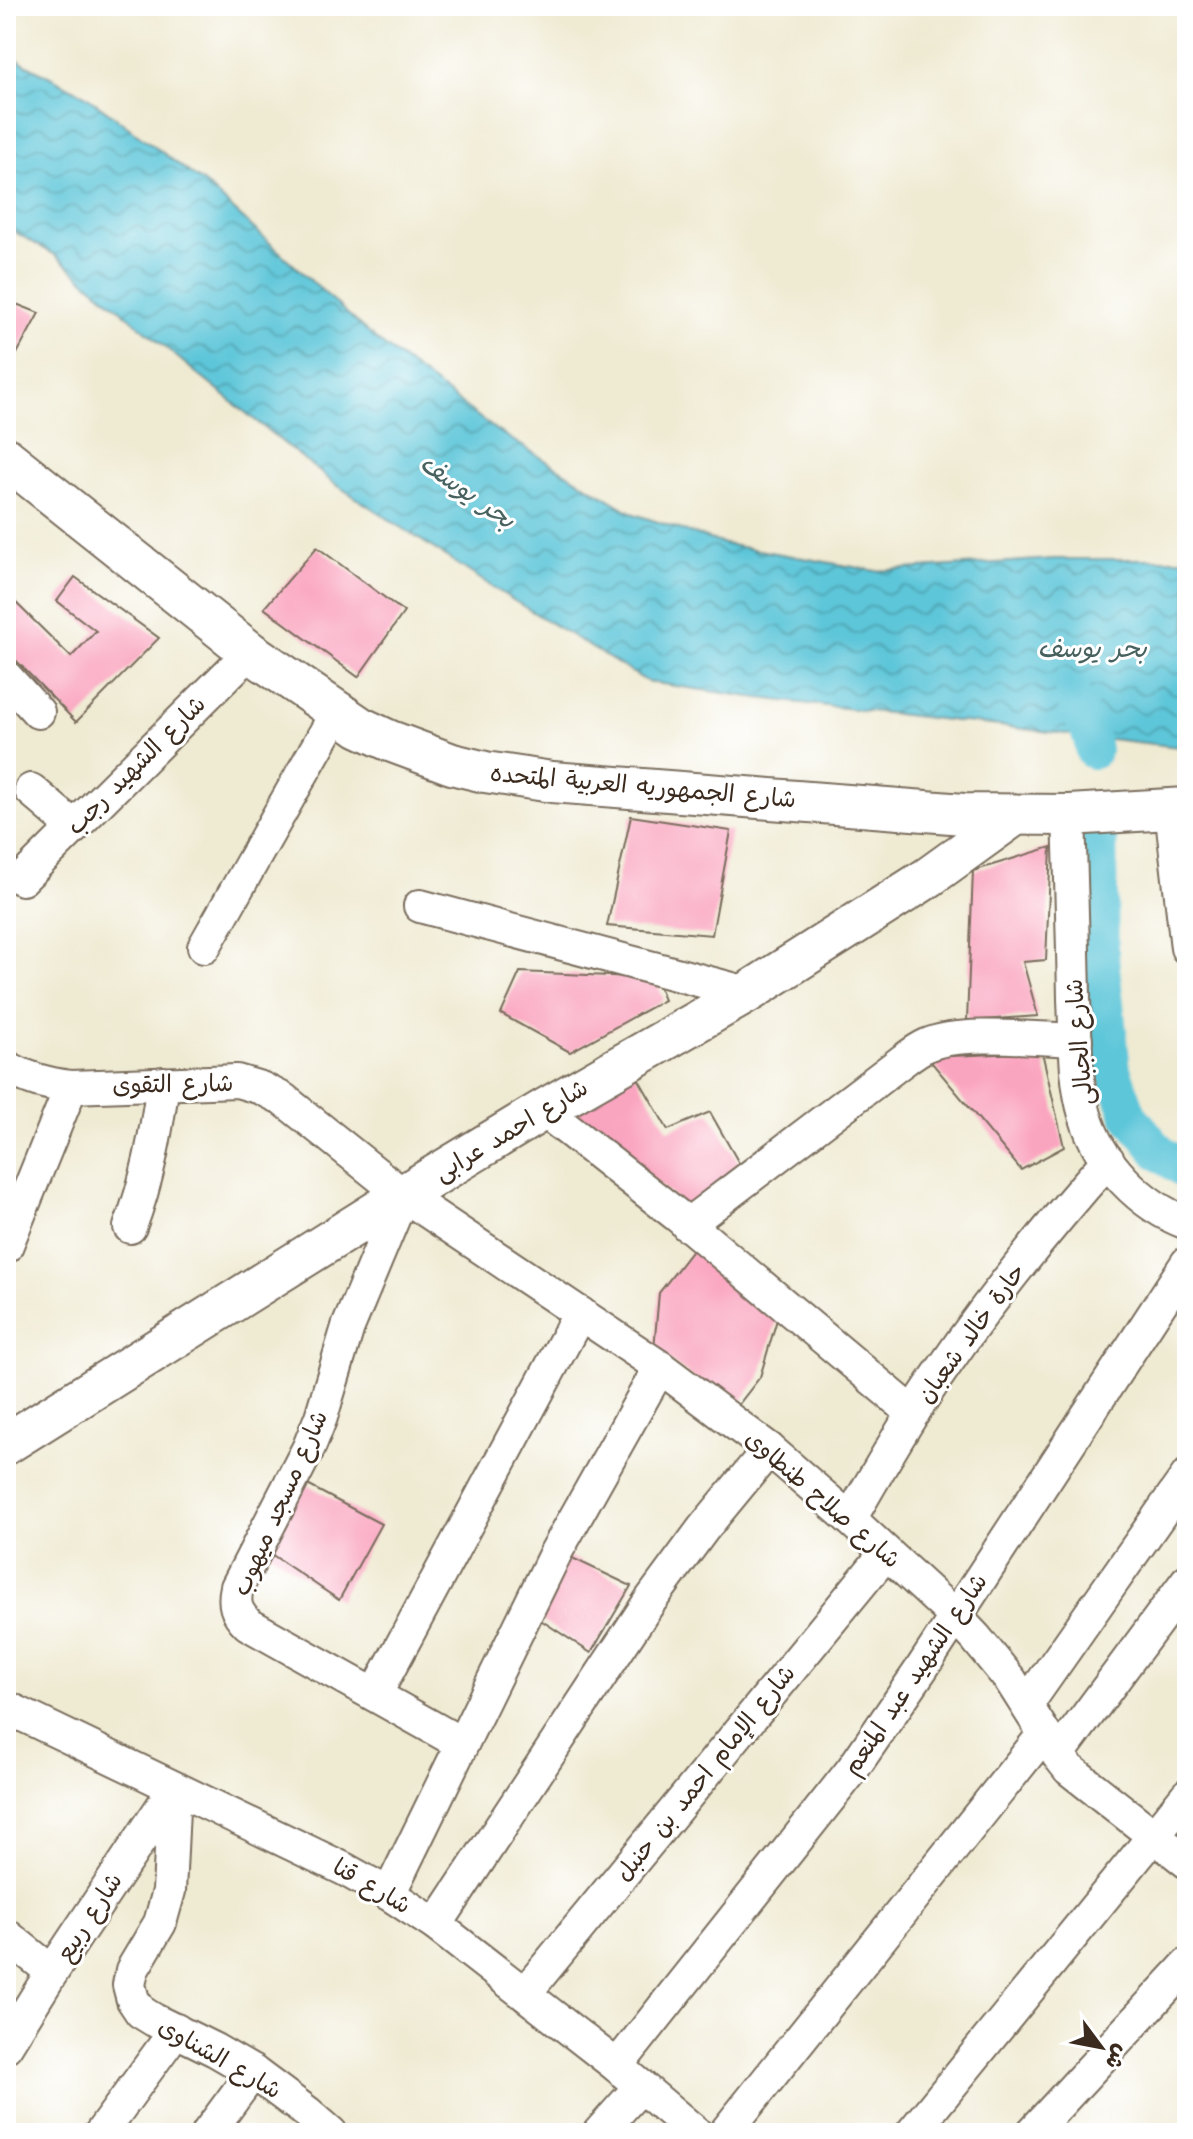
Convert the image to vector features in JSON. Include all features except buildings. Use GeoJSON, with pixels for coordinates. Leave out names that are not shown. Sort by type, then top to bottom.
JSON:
{"type":"FeatureCollection","features":[{"type":"Feature","properties":{"kind":"street","name":"شارع الجمهوريه العربية المتحده"},"geometry":{"type":"LineString","coordinates":[[6,458],[250,652],[360,727],[421,754],[518,778],[964,814],[1069,815],[1179,809]]}},
{"type":"Feature","properties":{"kind":"street","name":"شارع الشهيد رجب"},"geometry":{"type":"LineString","coordinates":[[22,879],[250,652]]}},
{"type":"Feature","properties":{"kind":"street"},"geometry":{"type":"LineString","coordinates":[[6,677],[38,712]]}},
{"type":"Feature","properties":{"kind":"street"},"geometry":{"type":"LineString","coordinates":[[204,947],[337,712]]}},
{"type":"Feature","properties":{"kind":"street"},"geometry":{"type":"LineString","coordinates":[[31,790],[74,827]]}},
{"type":"Feature","properties":{"kind":"street"},"geometry":{"type":"LineString","coordinates":[[1179,809],[1187,948]]}},
{"type":"Feature","properties":{"kind":"street","name":"شارع احمد عرابى"},"geometry":{"type":"LineString","coordinates":[[6,1444],[403,1195],[543,1110],[747,993],[929,877],[1015,815]]}},
{"type":"Feature","properties":{"kind":"street","name":"شارع الجبالى"},"geometry":{"type":"LineString","coordinates":[[1069,815],[1076,1040],[1085,1115],[1094,1138],[1127,1183],[1151,1204],[1187,1223]]}},
{"type":"Feature","properties":{"kind":"street"},"geometry":{"type":"LineString","coordinates":[[420,906],[747,993]]}},
{"type":"Feature","properties":{"kind":"street"},"geometry":{"type":"LineString","coordinates":[[687,1225],[927,1045],[970,1037],[1076,1040]]}},
{"type":"Feature","properties":{"kind":"street","name":"شارع التقوى"},"geometry":{"type":"LineString","coordinates":[[6,1067],[49,1085],[71,1087],[237,1081],[261,1088],[283,1099],[403,1195]]}},
{"type":"Feature","properties":{"kind":"street"},"geometry":{"type":"LineString","coordinates":[[130,1227],[154,1149],[163,1083]]}},
{"type":"Feature","properties":{"kind":"street"},"geometry":{"type":"LineString","coordinates":[[6,1247],[71,1087]]}},
{"type":"Feature","properties":{"kind":"street"},"geometry":{"type":"LineString","coordinates":[[543,1110],[913,1413]]}},
{"type":"Feature","properties":{"kind":"street","name":"حارة خالد شعبان"},"geometry":{"type":"LineString","coordinates":[[850,1519],[913,1413],[1004,1285],[1052,1223],[1108,1160]]}},
{"type":"Feature","properties":{"kind":"street","name":"شارع صلاح طنطاوى"},"geometry":{"type":"LineString","coordinates":[[403,1195],[660,1367],[769,1449],[955,1616],[994,1658],[1069,1769],[1187,1862]]}},
{"type":"Feature","properties":{"kind":"street","name":"شارع مسجد ميهوب"},"geometry":{"type":"LineString","coordinates":[[403,1195],[348,1327],[309,1447],[237,1587],[234,1601],[238,1614],[248,1624],[462,1744]]}},
{"type":"Feature","properties":{"kind":"street","name":"شارع الشهيد عبد المنعم"},"geometry":{"type":"LineString","coordinates":[[617,2066],[852,1770],[1187,1263]]}},
{"type":"Feature","properties":{"kind":"street"},"geometry":{"type":"LineString","coordinates":[[375,1695],[580,1313]]}},
{"type":"Feature","properties":{"kind":"street"},"geometry":{"type":"LineString","coordinates":[[389,1894],[556,1552],[660,1367]]}},
{"type":"Feature","properties":{"kind":"street"},"geometry":{"type":"LineString","coordinates":[[436,1925],[650,1601],[703,1529],[769,1449]]}},
{"type":"Feature","properties":{"kind":"street"},"geometry":{"type":"LineString","coordinates":[[1027,1704],[1187,1476]]}},
{"type":"Feature","properties":{"kind":"street","name":"شارع الإمام احمد بن حنبل"},"geometry":{"type":"LineString","coordinates":[[525,1993],[886,1553]]}},
{"type":"Feature","properties":{"kind":"street"},"geometry":{"type":"LineString","coordinates":[[725,2133],[1187,1581]]}},
{"type":"Feature","properties":{"kind":"street","name":"شارع قنا"},"geometry":{"type":"LineString","coordinates":[[6,1707],[344,1869],[389,1894],[436,1925],[525,1993],[696,2133]]}},
{"type":"Feature","properties":{"kind":"street","name":"شارع ربيع"},"geometry":{"type":"LineString","coordinates":[[6,2046],[174,1789]]}},
{"type":"Feature","properties":{"kind":"street","name":"شارع الشناوى"},"geometry":{"type":"LineString","coordinates":[[174,1789],[166,1907],[153,1938],[132,1970],[129,1985],[133,2000],[141,2012],[154,2020],[253,2072],[310,2126]]}},
{"type":"Feature","properties":{"kind":"street"},"geometry":{"type":"LineString","coordinates":[[912,2133],[1187,1795]]}},
{"type":"Feature","properties":{"kind":"street"},"geometry":{"type":"LineString","coordinates":[[6,1935],[52,1972]]}},
{"type":"Feature","properties":{"kind":"street"},"geometry":{"type":"LineString","coordinates":[[1032,2133],[1187,1965]]}},
{"type":"Feature","properties":{"kind":"street"},"geometry":{"type":"LineString","coordinates":[[101,2133],[176,2030]]}},
{"type":"Feature","properties":{"kind":"street"},"geometry":{"type":"LineString","coordinates":[[208,2133],[253,2072]]}},
{"type":"Feature","properties":{"kind":"street"},"geometry":{"type":"LineString","coordinates":[[599,2133],[641,2086]]}},
{"type":"Feature","properties":{"kind":"water","name":"بحر يوسف"},"geometry":{"type":"Polygon","coordinates":[[[6,54],[85,95],[206,185],[375,339],[496,430],[634,514],[724,544],[876,571],[1054,559],[1187,559],[1187,748],[758,698],[648,682],[508,597],[335,484],[55,255],[6,227],[6,54]]]}},
{"type":"Feature","properties":{"kind":"waterway"},"geometry":{"type":"LineString","coordinates":[[1072,695],[1091,737],[1093,751]]}},
{"type":"Feature","properties":{"kind":"waterway"},"geometry":{"type":"LineString","coordinates":[[1099,835],[1101,958],[1113,1070],[1129,1115],[1159,1152],[1187,1172]]}}]}
